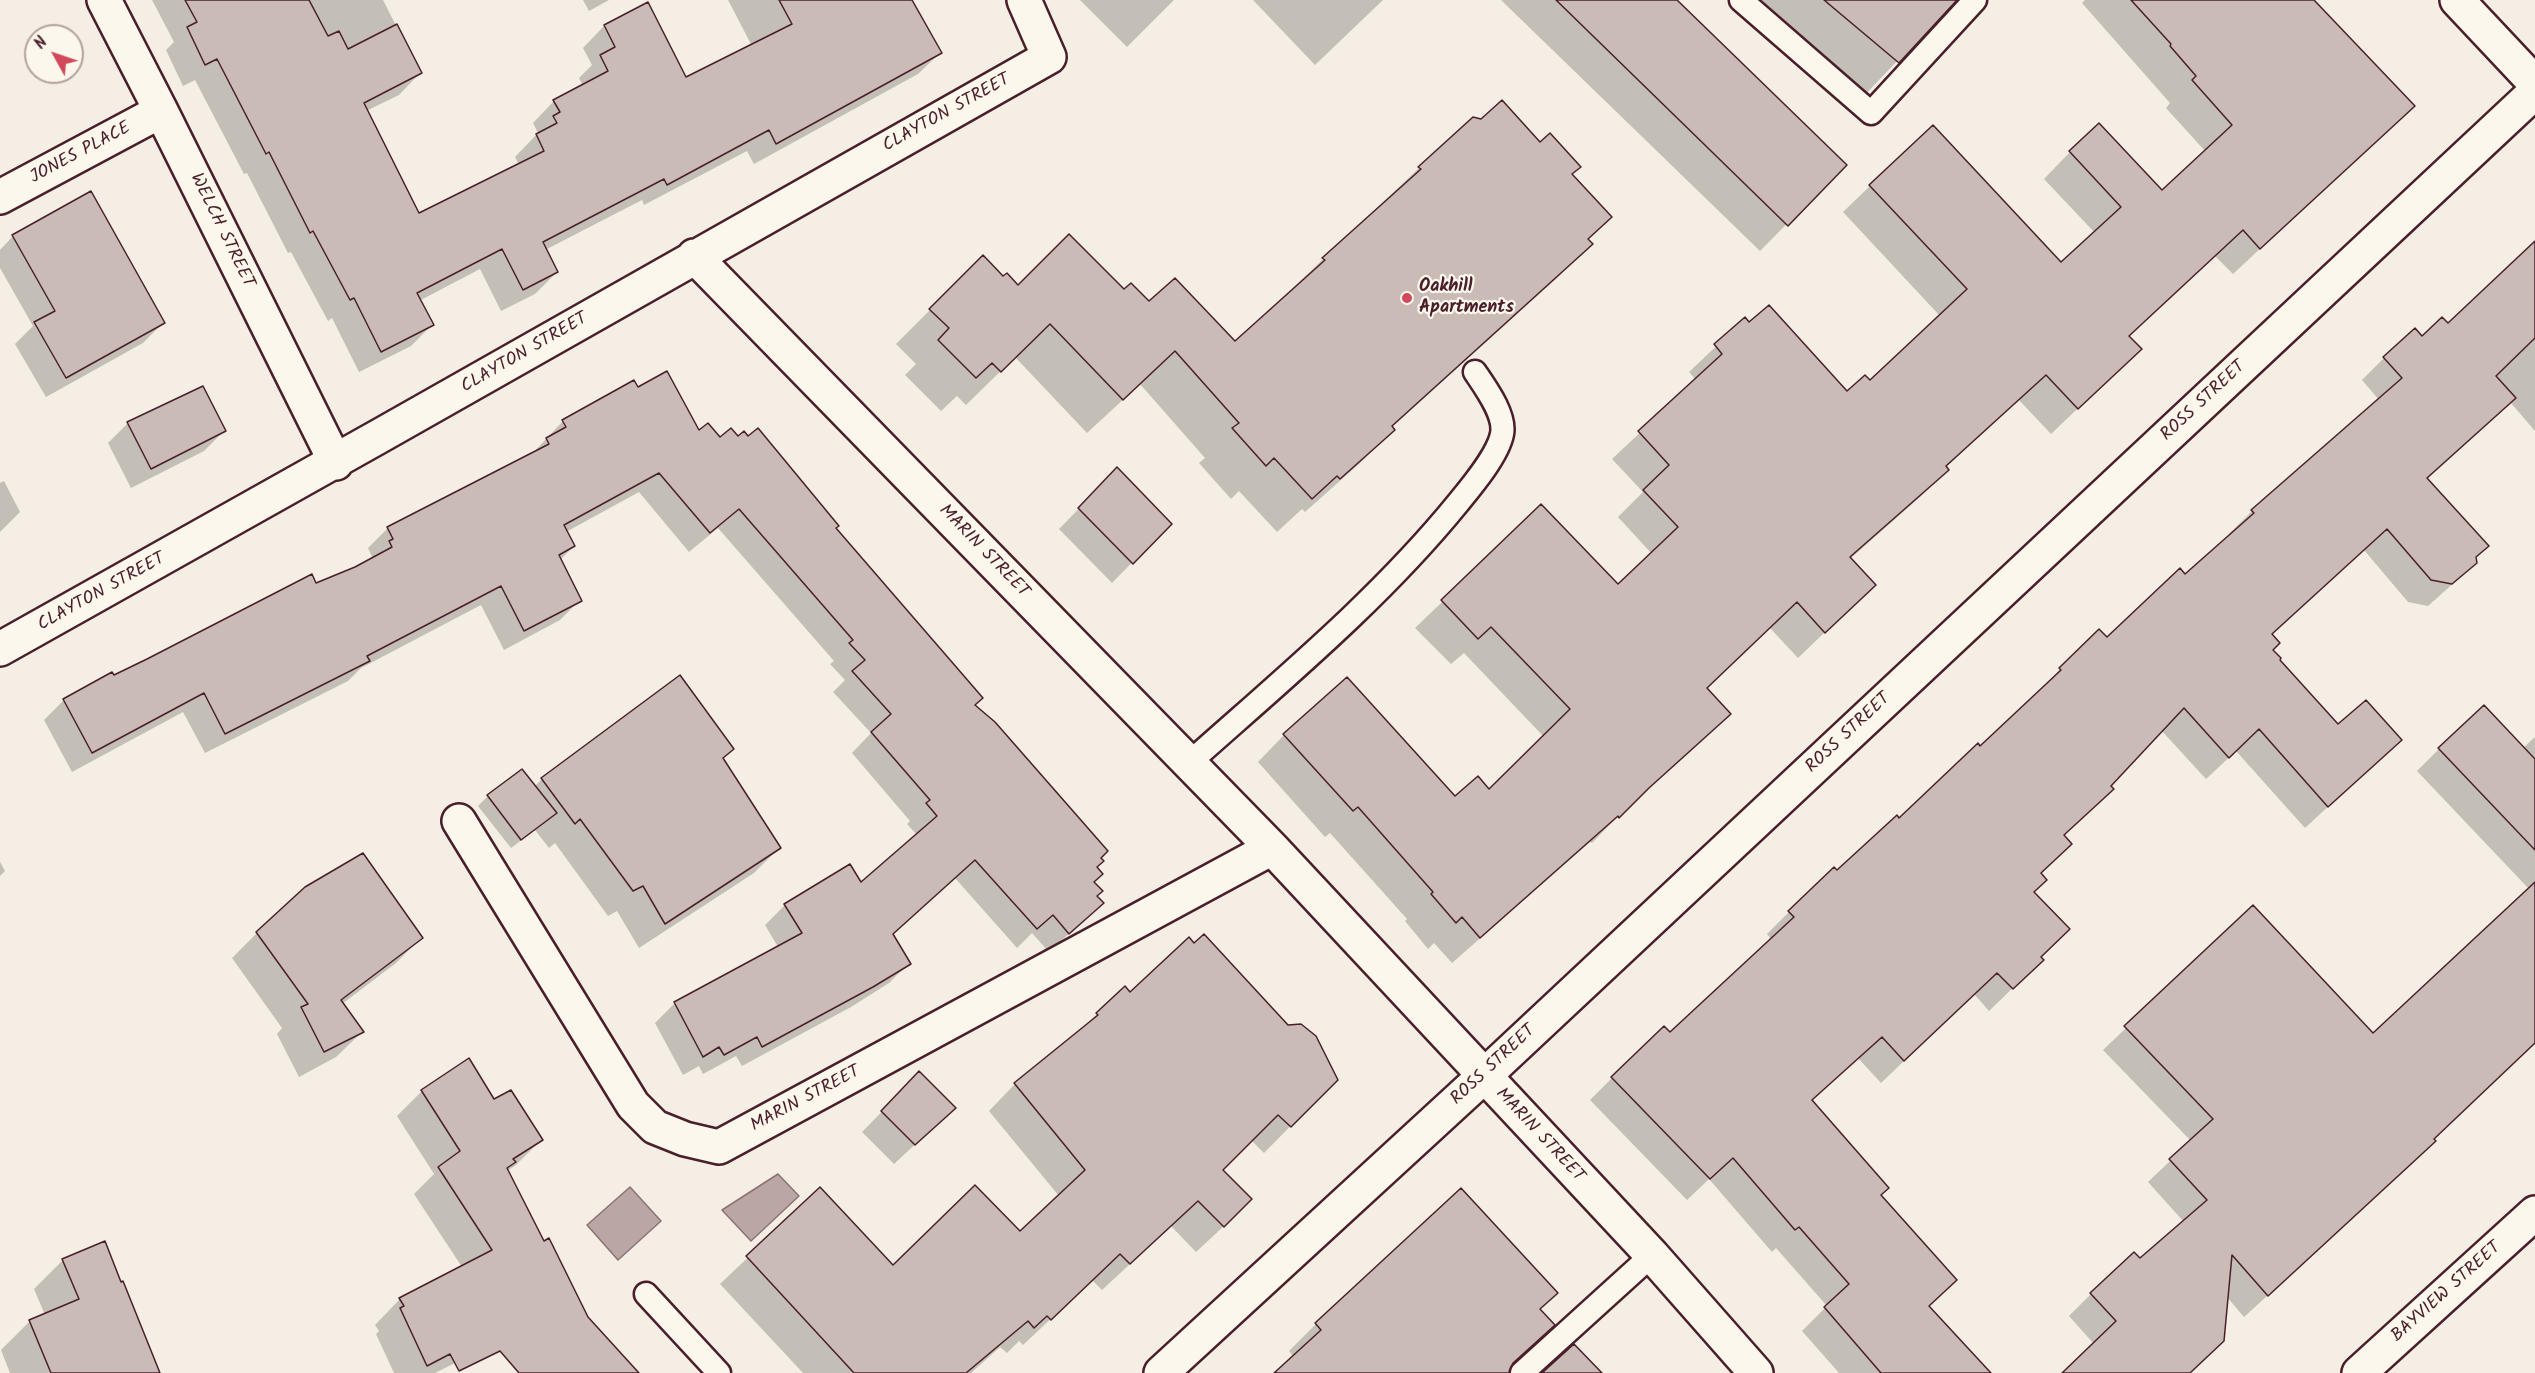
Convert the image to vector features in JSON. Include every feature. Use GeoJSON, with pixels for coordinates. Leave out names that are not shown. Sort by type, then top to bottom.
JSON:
{"type":"FeatureCollection","features":[{"type":"Feature","properties":{"kind":"street","name":"WELCH STREET"},"geometry":{"type":"LineString","coordinates":[[104,0],[336,463]]}},
{"type":"Feature","properties":{"kind":"street","name":"CLAYTON STREET"},"geometry":{"type":"LineString","coordinates":[[0,649],[336,463],[694,256],[1049,57],[1024,0]]}},
{"type":"Feature","properties":{"kind":"street"},"geometry":{"type":"LineString","coordinates":[[2457,0],[2535,83]]}},
{"type":"Feature","properties":{"kind":"street","name":"ROSS STREET"},"geometry":{"type":"LineString","coordinates":[[1161,1373],[1483,1077],[2535,92]]}},
{"type":"Feature","properties":{"kind":"street","name":"JONES PLACE"},"geometry":{"type":"LineString","coordinates":[[0,197],[161,111]]}},
{"type":"Feature","properties":{"kind":"street","name":"MARIN STREET"},"geometry":{"type":"LineString","coordinates":[[694,256],[1272,848],[1483,1077],[1652,1255],[1756,1373]]}},
{"type":"Feature","properties":{"kind":"street","name":"MARIN STREET"},"geometry":{"type":"LineString","coordinates":[[459,821],[633,1104],[655,1127],[685,1140],[719,1147],[1272,848]]}},
{"type":"Feature","properties":{"kind":"street","name":"BAYVIEW STREET"},"geometry":{"type":"LineString","coordinates":[[2359,1373],[2535,1213]]}},
{"type":"Feature","properties":{"kind":"lane"},"geometry":{"type":"LineString","coordinates":[[1741,0],[1870,113],[1975,0]]}},
{"type":"Feature","properties":{"kind":"lane"},"geometry":{"type":"LineString","coordinates":[[1189,763],[1325,642],[1438,528],[1483,473],[1503,433],[1496,403],[1475,372]]}},
{"type":"Feature","properties":{"kind":"lane"},"geometry":{"type":"LineString","coordinates":[[1522,1373],[1652,1255]]}},
{"type":"Feature","properties":{"kind":"lane"},"geometry":{"type":"LineString","coordinates":[[646,1294],[719,1373]]}},
{"type":"Feature","properties":{"kind":"shaded area"},"geometry":{"type":"Polygon","coordinates":[[[778,1174],[799,1196],[751,1241],[722,1210],[778,1174]]]}},
{"type":"Feature","properties":{"kind":"shaded area"},"geometry":{"type":"Polygon","coordinates":[[[630,1187],[661,1221],[618,1260],[587,1225],[630,1187]]]}},
{"type":"Feature","properties":{"kind":"building"},"geometry":{"type":"Polygon","coordinates":[[[185,0],[309,0],[328,36],[339,31],[348,49],[397,24],[422,73],[364,103],[419,213],[544,151],[536,134],[557,123],[553,116],[560,112],[553,100],[608,71],[600,55],[615,47],[604,25],[648,2],[686,77],[792,24],[779,0],[912,0],[942,53],[776,144],[769,130],[667,185],[664,179],[543,242],[558,272],[523,290],[502,249],[417,293],[434,325],[381,352],[354,298],[350,300],[313,231],[310,233],[269,152],[266,154],[217,59],[205,65],[187,27],[197,22],[185,0]]]}},
{"type":"Feature","properties":{"kind":"building"},"geometry":{"type":"Polygon","coordinates":[[[1556,0],[1677,0],[1847,165],[1788,226],[1556,0]]]}},
{"type":"Feature","properties":{"kind":"building"},"geometry":{"type":"Polygon","coordinates":[[[1824,0],[1957,0],[1899,63],[1824,0]]]}},
{"type":"Feature","properties":{"kind":"building"},"geometry":{"type":"Polygon","coordinates":[[[2131,0],[2314,0],[2415,106],[2260,249],[2243,230],[2129,336],[2142,349],[2078,409],[2046,375],[1946,466],[1949,470],[1850,557],[1876,585],[1825,633],[1797,602],[1707,688],[1731,714],[1619,818],[1618,816],[1480,938],[1462,917],[1456,923],[1431,894],[1433,892],[1358,807],[1353,811],[1283,734],[1347,677],[1455,796],[1478,776],[1489,789],[1570,709],[1491,627],[1478,639],[1441,600],[1541,504],[1618,584],[1678,527],[1643,490],[1669,465],[1638,431],[1722,354],[1714,344],[1745,317],[1749,322],[1769,305],[1847,391],[1865,375],[1870,380],[1967,289],[1869,185],[1933,125],[2061,262],[2121,207],[2069,151],[2099,123],[2162,190],[2232,125],[2192,80],[2196,76],[2170,46],[2171,44],[2131,0]]]}},
{"type":"Feature","properties":{"kind":"building","name":"Oakhill Apartments"},"geometry":{"type":"Polygon","coordinates":[[[1502,100],[1540,142],[1550,133],[1581,167],[1572,174],[1612,217],[1588,239],[1593,244],[1392,426],[1395,430],[1340,479],[1337,476],[1312,499],[1274,458],[1266,466],[1232,428],[1239,423],[1175,351],[1123,400],[1050,324],[1001,372],[992,363],[976,378],[938,340],[949,328],[929,309],[983,255],[1003,276],[1007,273],[1018,285],[1069,234],[1124,289],[1131,283],[1149,301],[1175,278],[1235,341],[1325,260],[1322,258],[1421,169],[1418,167],[1473,117],[1481,119],[1502,100]]]}},
{"type":"Feature","properties":{"kind":"building"},"geometry":{"type":"Polygon","coordinates":[[[91,191],[165,323],[66,378],[34,322],[55,311],[12,235],[91,191]]]}},
{"type":"Feature","properties":{"kind":"building"},"geometry":{"type":"Polygon","coordinates":[[[2535,241],[2535,338],[2496,376],[2516,398],[2427,478],[2489,546],[2476,557],[2477,563],[2452,584],[2431,580],[2387,529],[2272,634],[2280,643],[2273,650],[2281,658],[2280,660],[2338,724],[2366,700],[2402,740],[2328,807],[2259,729],[2229,758],[2184,708],[2111,786],[2114,789],[2064,835],[2072,844],[2041,873],[2047,880],[2034,892],[2070,929],[2041,957],[2044,960],[2013,989],[1997,973],[1904,1061],[1882,1037],[1812,1100],[1889,1188],[1881,1195],[1957,1280],[1929,1306],[1991,1373],[1881,1373],[1824,1307],[1849,1284],[1799,1227],[1795,1230],[1733,1158],[1710,1179],[1611,1077],[1664,1026],[1670,1032],[1794,917],[1788,911],[1834,867],[1837,870],[1897,815],[1899,818],[1978,743],[1980,746],[2061,670],[2059,668],[2099,629],[2107,637],[2180,568],[2185,574],[2254,513],[2251,510],[2402,378],[2383,357],[2415,328],[2422,336],[2442,317],[2448,323],[2535,241]]]}},
{"type":"Feature","properties":{"kind":"building"},"geometry":{"type":"Polygon","coordinates":[[[667,371],[699,430],[708,423],[720,437],[731,428],[738,436],[744,431],[748,436],[758,428],[839,526],[836,528],[983,698],[975,705],[995,722],[1108,851],[1101,858],[1104,861],[1097,867],[1103,874],[1094,882],[1103,891],[1097,896],[1104,903],[1069,934],[1053,915],[1037,929],[975,860],[893,934],[911,964],[762,1047],[757,1037],[724,1055],[719,1047],[703,1057],[674,1002],[802,933],[784,904],[850,864],[861,882],[937,816],[926,803],[930,800],[871,732],[891,714],[852,671],[865,660],[849,643],[853,640],[739,509],[710,533],[659,473],[564,525],[575,546],[559,555],[582,601],[524,631],[501,586],[367,656],[370,661],[225,734],[204,693],[92,753],[63,699],[112,672],[114,675],[147,659],[312,574],[316,583],[355,567],[392,547],[389,541],[393,539],[387,527],[549,444],[546,438],[566,427],[562,420],[634,380],[638,387],[667,371]]]}},
{"type":"Feature","properties":{"kind":"building"},"geometry":{"type":"Polygon","coordinates":[[[203,386],[226,431],[151,469],[127,422],[203,386]]]}},
{"type":"Feature","properties":{"kind":"building"},"geometry":{"type":"Polygon","coordinates":[[[1117,467],[1172,524],[1133,564],[1078,508],[1117,467]]]}},
{"type":"Feature","properties":{"kind":"building"},"geometry":{"type":"Polygon","coordinates":[[[680,675],[734,749],[723,758],[781,848],[665,924],[643,886],[633,891],[580,819],[575,824],[541,778],[680,675]]]}},
{"type":"Feature","properties":{"kind":"building"},"geometry":{"type":"Polygon","coordinates":[[[2484,705],[2535,759],[2535,850],[2438,748],[2484,705]]]}},
{"type":"Feature","properties":{"kind":"building"},"geometry":{"type":"Polygon","coordinates":[[[522,769],[557,813],[521,840],[487,795],[522,769]]]}},
{"type":"Feature","properties":{"kind":"building"},"geometry":{"type":"Polygon","coordinates":[[[363,853],[423,938],[341,1000],[364,1032],[324,1052],[301,1007],[308,1004],[256,932],[305,887],[363,853]]]}},
{"type":"Feature","properties":{"kind":"building"},"geometry":{"type":"Polygon","coordinates":[[[2535,882],[2535,1043],[2434,1139],[2436,1141],[2268,1296],[2232,1255],[2224,1341],[2190,1373],[2062,1373],[2116,1321],[2090,1293],[2134,1252],[2140,1258],[2207,1200],[2169,1159],[2213,1119],[2124,1026],[2253,905],[2373,1033],[2535,882]]]}},
{"type":"Feature","properties":{"kind":"building"},"geometry":{"type":"Polygon","coordinates":[[[1204,934],[1288,1025],[1301,1024],[1316,1036],[1338,1080],[1291,1127],[1278,1115],[1223,1170],[1252,1199],[1224,1227],[1198,1201],[1130,1264],[1120,1254],[1051,1320],[1047,1316],[1034,1328],[1028,1321],[966,1373],[854,1373],[746,1256],[820,1187],[893,1265],[975,1185],[1020,1231],[1085,1170],[1014,1083],[1098,1015],[1096,1013],[1125,986],[1130,992],[1189,937],[1194,943],[1204,934]]]}},
{"type":"Feature","properties":{"kind":"building"},"geometry":{"type":"Polygon","coordinates":[[[469,1058],[494,1099],[511,1090],[543,1140],[513,1159],[516,1162],[507,1168],[544,1241],[549,1238],[588,1317],[639,1373],[519,1373],[500,1351],[459,1371],[450,1354],[427,1366],[400,1308],[404,1306],[399,1298],[492,1250],[438,1167],[460,1151],[421,1090],[469,1058]]]}},
{"type":"Feature","properties":{"kind":"building"},"geometry":{"type":"Polygon","coordinates":[[[919,1071],[956,1108],[915,1145],[881,1111],[919,1071]]]}},
{"type":"Feature","properties":{"kind":"building"},"geometry":{"type":"Polygon","coordinates":[[[1461,1188],[1558,1293],[1540,1309],[1555,1325],[1513,1363],[1509,1373],[1274,1373],[1321,1330],[1315,1323],[1461,1188]]]}},
{"type":"Feature","properties":{"kind":"building"},"geometry":{"type":"Polygon","coordinates":[[[105,1241],[160,1373],[51,1373],[29,1320],[79,1299],[62,1259],[105,1241]]]}},
{"type":"Feature","properties":{"kind":"building"},"geometry":{"type":"Polygon","coordinates":[[[1574,1344],[1602,1373],[1542,1373],[1574,1344]]]}},
{"type":"Feature","properties":{"kind":"place","name":"Oakhill Apartments"},"geometry":{"type":"Point","coordinates":[1407,298]}}]}
